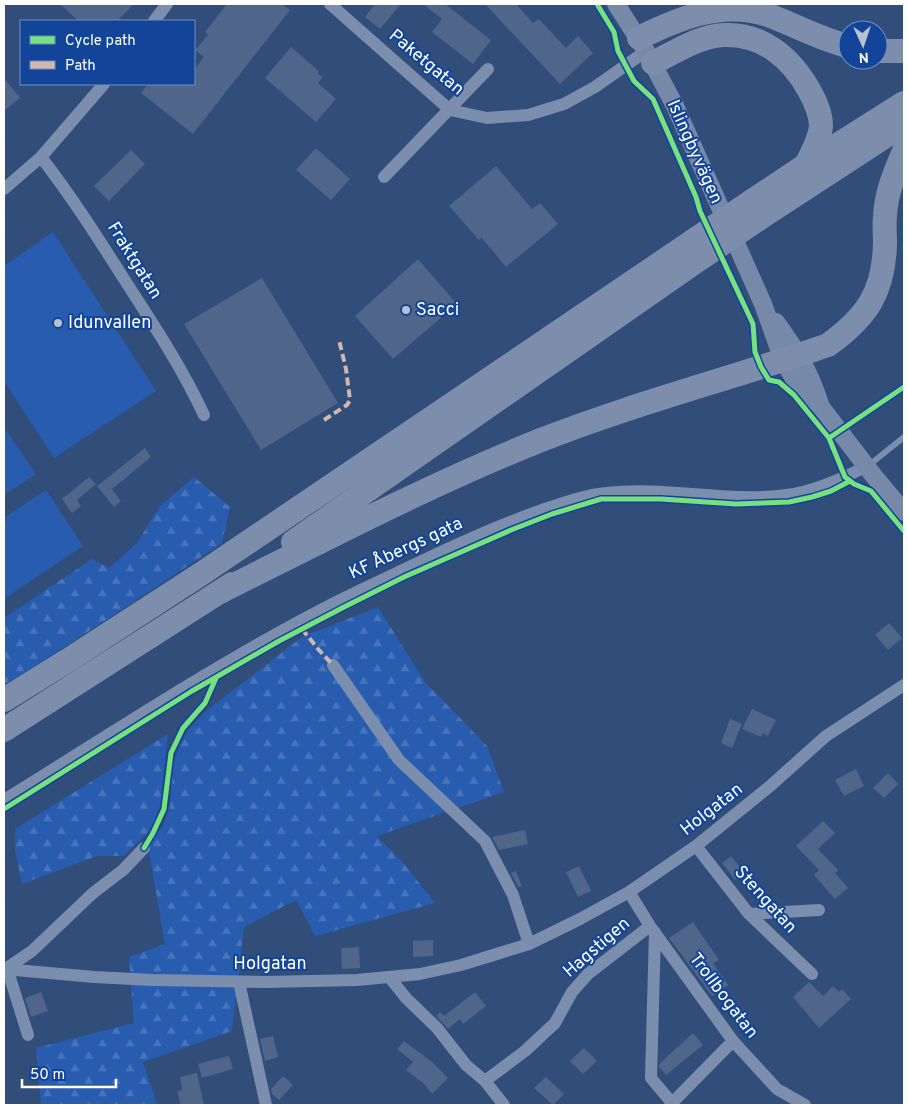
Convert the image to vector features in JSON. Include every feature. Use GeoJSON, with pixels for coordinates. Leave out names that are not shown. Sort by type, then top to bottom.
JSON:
{"type":"FeatureCollection","features":[{"type":"Feature","properties":{"kind":"highway"},"geometry":{"type":"LineString","coordinates":[[646,51],[687,17],[709,11],[727,9],[750,10],[768,15],[838,42]]}},
{"type":"Feature","properties":{"kind":"highway"},"geometry":{"type":"LineString","coordinates":[[646,51],[688,46],[722,35],[747,36],[781,54],[798,72],[815,100],[819,114],[821,126],[819,134],[806,165]]}},
{"type":"Feature","properties":{"kind":"highway"},"geometry":{"type":"LineString","coordinates":[[888,51],[904,51]]}},
{"type":"Feature","properties":{"kind":"highway"},"geometry":{"type":"LineString","coordinates":[[756,209],[806,165],[904,103]]}},
{"type":"Feature","properties":{"kind":"highway"},"geometry":{"type":"LineString","coordinates":[[4,700],[204,572],[756,209],[904,124]]}},
{"type":"Feature","properties":{"kind":"highway"},"geometry":{"type":"LineString","coordinates":[[220,592],[451,478],[542,440],[652,401],[828,345],[848,330],[860,317],[875,294],[883,265],[885,216],[890,186],[904,151]]}},
{"type":"Feature","properties":{"kind":"highway"},"geometry":{"type":"LineString","coordinates":[[4,730],[220,592],[697,249]]}},
{"type":"Feature","properties":{"kind":"street"},"geometry":{"type":"LineString","coordinates":[[155,20],[167,4]]}},
{"type":"Feature","properties":{"kind":"street","name":"Paketgatan"},"geometry":{"type":"LineString","coordinates":[[330,4],[450,110],[487,118],[528,115],[564,104],[595,87],[646,51]]}},
{"type":"Feature","properties":{"kind":"street","name":"Islingbyvägen"},"geometry":{"type":"LineString","coordinates":[[616,4],[646,51],[675,106],[763,304],[791,357],[811,377],[822,407],[904,512]]}},
{"type":"Feature","properties":{"kind":"street"},"geometry":{"type":"LineString","coordinates":[[384,177],[488,69]]}},
{"type":"Feature","properties":{"kind":"street"},"geometry":{"type":"LineString","coordinates":[[4,189],[41,157],[103,85]]}},
{"type":"Feature","properties":{"kind":"street","name":"Fraktgatan"},"geometry":{"type":"LineString","coordinates":[[41,157],[76,202],[188,379],[204,415]]}},
{"type":"Feature","properties":{"kind":"street","name":"KF Åbergs gata"},"geometry":{"type":"LineString","coordinates":[[4,800],[206,676],[311,615],[459,543],[533,513],[584,497],[605,493],[666,492],[758,498],[788,495],[846,478],[867,466]]}},
{"type":"Feature","properties":{"kind":"street"},"geometry":{"type":"LineString","coordinates":[[333,665],[399,760],[485,841],[513,894],[529,944]]}},
{"type":"Feature","properties":{"kind":"street","name":"Holgatan"},"geometry":{"type":"LineString","coordinates":[[6,968],[94,977],[239,982],[338,981],[420,974],[461,965],[529,944],[629,892],[696,846],[826,736],[904,685]]}},
{"type":"Feature","properties":{"kind":"street","name":"Stengatan"},"geometry":{"type":"LineString","coordinates":[[696,846],[749,914],[812,974]]}},
{"type":"Feature","properties":{"kind":"street"},"geometry":{"type":"LineString","coordinates":[[28,1036],[6,968],[32,952],[93,893],[123,870],[144,848]]}},
{"type":"Feature","properties":{"kind":"street","name":"Trollbogatan"},"geometry":{"type":"LineString","coordinates":[[629,892],[652,929],[733,1041],[777,1089],[805,1105]]}},
{"type":"Feature","properties":{"kind":"street"},"geometry":{"type":"LineString","coordinates":[[749,914],[819,910]]}},
{"type":"Feature","properties":{"kind":"street"},"geometry":{"type":"LineString","coordinates":[[652,929],[651,1078],[671,1104],[733,1041]]}},
{"type":"Feature","properties":{"kind":"street","name":"Hagstigen"},"geometry":{"type":"LineString","coordinates":[[485,1082],[525,1051],[555,1023],[572,992],[588,974],[652,929]]}},
{"type":"Feature","properties":{"kind":"street"},"geometry":{"type":"LineString","coordinates":[[390,978],[406,998],[437,1028],[466,1065],[485,1082],[504,1105]]}},
{"type":"Feature","properties":{"kind":"street"},"geometry":{"type":"LineString","coordinates":[[239,982],[266,1105]]}},
{"type":"Feature","properties":{"kind":"lane"},"geometry":{"type":"LineString","coordinates":[[867,466],[904,437]]}},
{"type":"Feature","properties":{"kind":"green space","name":"Idunvallen"},"geometry":{"type":"Polygon","coordinates":[[[53,232],[156,391],[54,458],[4,381],[4,266],[53,232]]]}},
{"type":"Feature","properties":{"kind":"green space"},"geometry":{"type":"Polygon","coordinates":[[[4,427],[36,474],[4,495],[4,427]]]}},
{"type":"Feature","properties":{"kind":"green space"},"geometry":{"type":"Polygon","coordinates":[[[194,477],[230,507],[222,543],[120,611],[4,684],[4,618],[92,559],[109,568],[137,543],[159,507],[194,477]]]}},
{"type":"Feature","properties":{"kind":"green space"},"geometry":{"type":"Polygon","coordinates":[[[46,490],[83,546],[4,599],[4,518],[46,490]]]}},
{"type":"Feature","properties":{"kind":"green space"},"geometry":{"type":"Polygon","coordinates":[[[378,607],[425,682],[487,746],[504,792],[377,836],[405,865],[435,903],[315,936],[296,900],[244,927],[232,1031],[143,1062],[157,1105],[41,1105],[36,1048],[134,1023],[129,957],[165,944],[148,846],[164,824],[170,806],[173,767],[179,746],[189,729],[205,712],[302,637],[378,607]]]}},
{"type":"Feature","properties":{"kind":"green space"},"geometry":{"type":"Polygon","coordinates":[[[168,734],[160,806],[150,830],[124,856],[97,856],[22,884],[15,851],[15,829],[168,734]]]}},
{"type":"Feature","properties":{"kind":"building"},"geometry":{"type":"Polygon","coordinates":[[[60,4],[134,4],[118,20],[77,20],[60,4]]]}},
{"type":"Feature","properties":{"kind":"building"},"geometry":{"type":"Polygon","coordinates":[[[227,4],[282,4],[290,10],[193,134],[141,93],[147,85],[195,85],[195,69],[204,57],[195,50],[208,35],[205,32],[227,4]]]}},
{"type":"Feature","properties":{"kind":"building"},"geometry":{"type":"Polygon","coordinates":[[[375,4],[401,4],[380,29],[365,17],[375,4]]]}},
{"type":"Feature","properties":{"kind":"building"},"geometry":{"type":"Polygon","coordinates":[[[423,4],[445,4],[491,40],[473,64],[432,32],[442,19],[423,4]]]}},
{"type":"Feature","properties":{"kind":"building"},"geometry":{"type":"Polygon","coordinates":[[[485,4],[516,4],[533,23],[539,19],[566,48],[578,36],[593,53],[560,84],[485,4]]]}},
{"type":"Feature","properties":{"kind":"building"},"geometry":{"type":"Polygon","coordinates":[[[291,47],[319,71],[318,74],[323,77],[318,83],[336,99],[316,122],[265,78],[291,47]]]}},
{"type":"Feature","properties":{"kind":"building"},"geometry":{"type":"Polygon","coordinates":[[[4,78],[20,98],[4,111],[4,78]]]}},
{"type":"Feature","properties":{"kind":"building"},"geometry":{"type":"Polygon","coordinates":[[[316,148],[350,179],[331,200],[296,170],[316,148]]]}},
{"type":"Feature","properties":{"kind":"building"},"geometry":{"type":"Polygon","coordinates":[[[131,150],[145,164],[109,201],[94,186],[131,150]]]}},
{"type":"Feature","properties":{"kind":"building"},"geometry":{"type":"Polygon","coordinates":[[[496,166],[532,209],[540,203],[558,224],[506,267],[482,238],[479,240],[449,206],[496,166]]]}},
{"type":"Feature","properties":{"kind":"building","name":"Sacci"},"geometry":{"type":"Polygon","coordinates":[[[418,259],[457,304],[393,359],[355,316],[418,259]]]}},
{"type":"Feature","properties":{"kind":"building"},"geometry":{"type":"Polygon","coordinates":[[[262,278],[338,403],[261,450],[184,324],[262,278]]]}},
{"type":"Feature","properties":{"kind":"building"},"geometry":{"type":"Polygon","coordinates":[[[145,448],[151,457],[112,489],[121,501],[114,507],[97,486],[145,448]]]}},
{"type":"Feature","properties":{"kind":"building"},"geometry":{"type":"Polygon","coordinates":[[[89,477],[96,484],[77,500],[81,506],[72,513],[62,499],[89,477]]]}},
{"type":"Feature","properties":{"kind":"building"},"geometry":{"type":"Polygon","coordinates":[[[889,623],[902,638],[888,650],[875,635],[889,623]]]}},
{"type":"Feature","properties":{"kind":"building"},"geometry":{"type":"Polygon","coordinates":[[[752,709],[776,720],[768,736],[763,733],[761,737],[742,729],[752,709]]]}},
{"type":"Feature","properties":{"kind":"building"},"geometry":{"type":"Polygon","coordinates":[[[730,719],[742,724],[732,748],[721,743],[730,719]]]}},
{"type":"Feature","properties":{"kind":"building"},"geometry":{"type":"Polygon","coordinates":[[[856,769],[864,786],[844,796],[835,780],[856,769]]]}},
{"type":"Feature","properties":{"kind":"building"},"geometry":{"type":"Polygon","coordinates":[[[888,773],[898,784],[884,798],[873,788],[888,773]]]}},
{"type":"Feature","properties":{"kind":"building"},"geometry":{"type":"Polygon","coordinates":[[[823,821],[835,833],[818,849],[838,870],[835,873],[848,888],[835,899],[814,875],[819,870],[796,846],[823,821]]]}},
{"type":"Feature","properties":{"kind":"building"},"geometry":{"type":"Polygon","coordinates":[[[525,830],[528,844],[499,850],[492,837],[525,830]]]}},
{"type":"Feature","properties":{"kind":"building"},"geometry":{"type":"Polygon","coordinates":[[[731,856],[744,872],[735,880],[722,863],[731,856]]]}},
{"type":"Feature","properties":{"kind":"building"},"geometry":{"type":"Polygon","coordinates":[[[579,866],[591,891],[578,897],[566,872],[579,866]]]}},
{"type":"Feature","properties":{"kind":"building"},"geometry":{"type":"Polygon","coordinates":[[[516,871],[522,886],[518,887],[511,873],[516,871]]]}},
{"type":"Feature","properties":{"kind":"building"},"geometry":{"type":"Polygon","coordinates":[[[693,922],[719,960],[713,963],[728,985],[712,996],[669,938],[693,922]]]}},
{"type":"Feature","properties":{"kind":"building"},"geometry":{"type":"Polygon","coordinates":[[[433,940],[433,956],[413,957],[413,941],[433,940]]]}},
{"type":"Feature","properties":{"kind":"building"},"geometry":{"type":"Polygon","coordinates":[[[359,947],[360,968],[342,969],[341,948],[359,947]]]}},
{"type":"Feature","properties":{"kind":"building"},"geometry":{"type":"Polygon","coordinates":[[[809,982],[823,996],[833,986],[839,992],[842,989],[851,999],[819,1028],[793,997],[809,982]]]}},
{"type":"Feature","properties":{"kind":"building"},"geometry":{"type":"Polygon","coordinates":[[[41,992],[48,1011],[31,1017],[25,998],[41,992]]]}},
{"type":"Feature","properties":{"kind":"building"},"geometry":{"type":"Polygon","coordinates":[[[475,992],[486,1006],[463,1024],[460,1019],[448,1029],[436,1016],[440,1012],[444,1016],[475,992]]]}},
{"type":"Feature","properties":{"kind":"building"},"geometry":{"type":"Polygon","coordinates":[[[693,1033],[703,1045],[666,1075],[659,1067],[660,1063],[693,1033]]]}},
{"type":"Feature","properties":{"kind":"building"},"geometry":{"type":"Polygon","coordinates":[[[273,1036],[278,1057],[265,1061],[260,1039],[273,1036]]]}},
{"type":"Feature","properties":{"kind":"building"},"geometry":{"type":"Polygon","coordinates":[[[404,1041],[431,1061],[448,1078],[432,1094],[424,1084],[406,1070],[413,1062],[397,1049],[404,1041]]]}},
{"type":"Feature","properties":{"kind":"building"},"geometry":{"type":"Polygon","coordinates":[[[584,1048],[597,1061],[583,1074],[570,1061],[584,1048]]]}},
{"type":"Feature","properties":{"kind":"building"},"geometry":{"type":"Polygon","coordinates":[[[229,1056],[233,1069],[202,1078],[198,1064],[229,1056]]]}},
{"type":"Feature","properties":{"kind":"building"},"geometry":{"type":"Polygon","coordinates":[[[197,1073],[204,1105],[181,1105],[177,1091],[182,1090],[180,1077],[197,1073]]]}},
{"type":"Feature","properties":{"kind":"building"},"geometry":{"type":"Polygon","coordinates":[[[283,1076],[293,1085],[279,1100],[272,1094],[271,1089],[283,1076]]]}},
{"type":"Feature","properties":{"kind":"building"},"geometry":{"type":"Polygon","coordinates":[[[546,1077],[564,1094],[553,1105],[534,1088],[546,1077]]]}},
{"type":"Feature","properties":{"kind":"marked path"},"geometry":{"type":"LineString","coordinates":[[324,420],[347,405],[350,400],[346,369],[339,340]]}},
{"type":"Feature","properties":{"kind":"marked path"},"geometry":{"type":"LineString","coordinates":[[302,629],[333,665]]}},
{"type":"Feature","properties":{"kind":"cycle path"},"geometry":{"type":"LineString","coordinates":[[597,4],[614,32],[618,51],[634,81],[653,99],[696,197],[700,211],[753,324],[755,352],[761,367],[769,380],[779,382],[794,395],[829,438],[845,477],[854,484],[871,491],[904,531]]}},
{"type":"Feature","properties":{"kind":"cycle path"},"geometry":{"type":"LineString","coordinates":[[829,438],[904,387]]}},
{"type":"Feature","properties":{"kind":"cycle path"},"geometry":{"type":"LineString","coordinates":[[4,809],[192,691],[279,641],[404,577],[552,514],[601,499],[661,499],[736,504],[789,502],[831,491],[850,481]]}},
{"type":"Feature","properties":{"kind":"cycle path"},"geometry":{"type":"LineString","coordinates":[[144,848],[164,809],[171,753],[183,728],[205,703],[216,678]]}},
{"type":"Feature","properties":{"kind":"place","name":"Sacci"},"geometry":{"type":"Point","coordinates":[406,310]}},
{"type":"Feature","properties":{"kind":"place","name":"Idunvallen"},"geometry":{"type":"Point","coordinates":[58,323]}}]}
